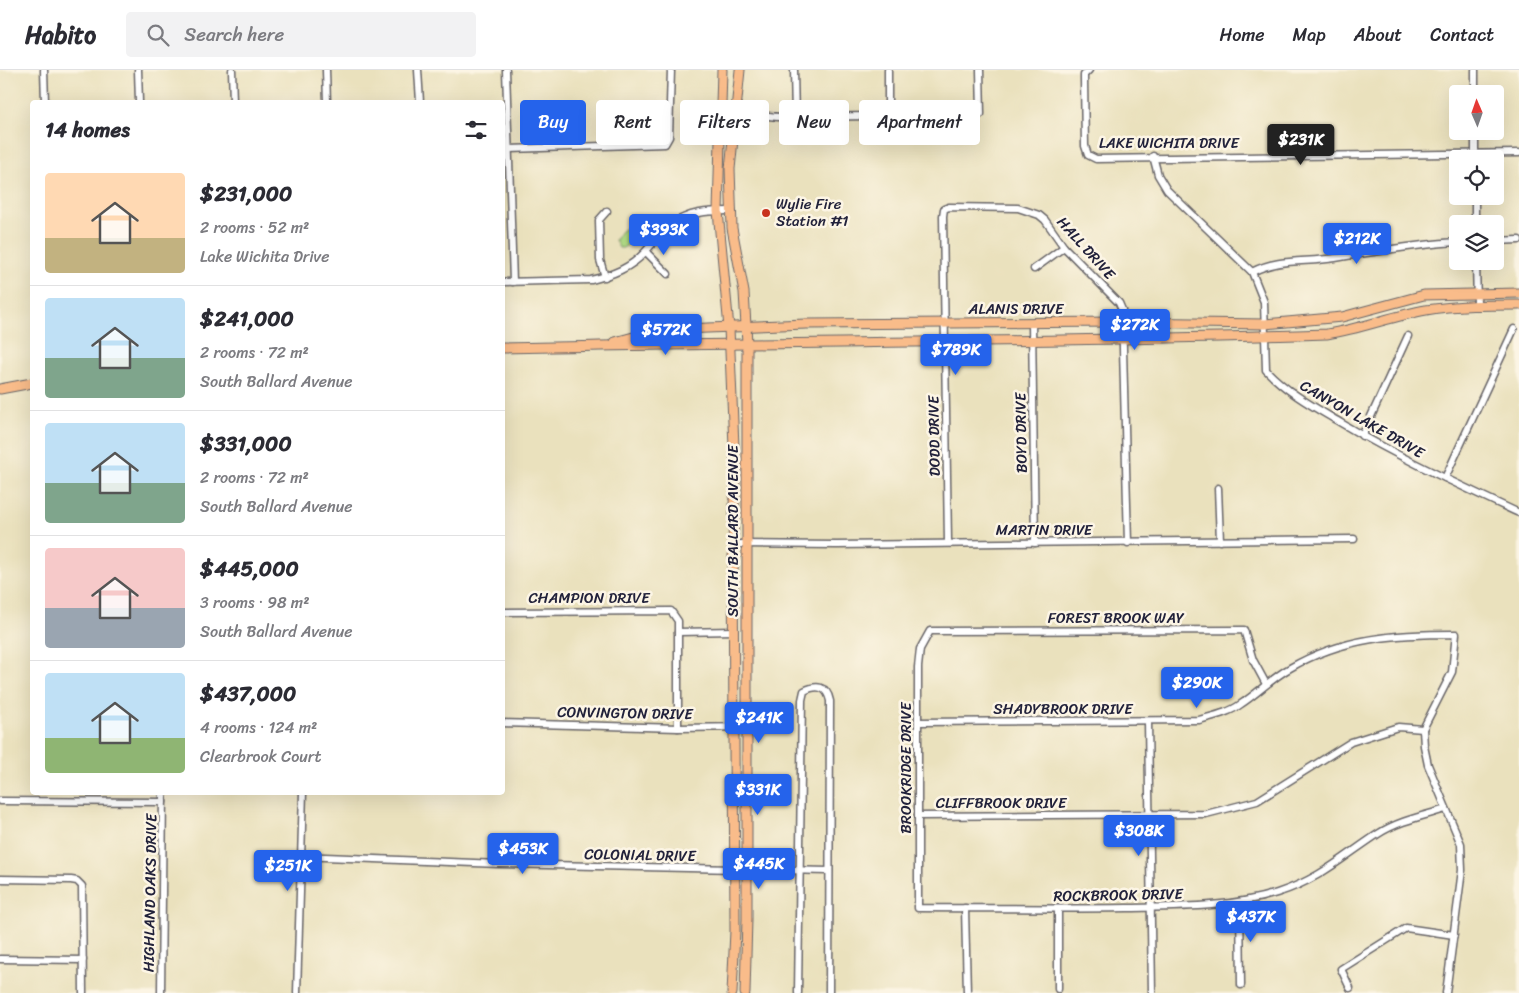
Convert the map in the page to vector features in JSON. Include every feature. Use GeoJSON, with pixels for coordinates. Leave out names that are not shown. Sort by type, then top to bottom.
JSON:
{"type":"FeatureCollection","features":[{"type":"Feature","properties":{"kind":"main road","name":"SOUTH BALLARD AVENUE"},"geometry":{"type":"LineString","coordinates":[[721,100],[722,70]]}},
{"type":"Feature","properties":{"kind":"main road","name":"SOUTH BALLARD AVENUE"},"geometry":{"type":"LineString","coordinates":[[738,100],[740,70]]}},
{"type":"Feature","properties":{"kind":"main road","name":"SOUTH BALLARD AVENUE"},"geometry":{"type":"LineString","coordinates":[[719,145],[718,211],[730,344],[734,470],[735,931],[732,993]]}},
{"type":"Feature","properties":{"kind":"main road","name":"SOUTH BALLARD AVENUE"},"geometry":{"type":"LineString","coordinates":[[733,145],[730,169],[732,211],[747,326],[745,993]]}},
{"type":"Feature","properties":{"kind":"main road","name":"ALANIS DRIVE"},"geometry":{"type":"LineString","coordinates":[[602,346],[659,330],[747,326],[1122,322],[1265,324],[1342,317],[1424,294],[1519,293]]}},
{"type":"Feature","properties":{"kind":"main road","name":"ALANIS DRIVE"},"geometry":{"type":"LineString","coordinates":[[505,348],[747,343],[1123,340],[1328,334],[1358,329],[1424,310],[1477,305],[1519,305]]}},
{"type":"Feature","properties":{"kind":"main road"},"geometry":{"type":"LineString","coordinates":[[0,389],[30,383]]}},
{"type":"Feature","properties":{"kind":"street"},"geometry":{"type":"LineString","coordinates":[[44,70],[45,100]]}},
{"type":"Feature","properties":{"kind":"street"},"geometry":{"type":"LineString","coordinates":[[138,70],[139,100]]}},
{"type":"Feature","properties":{"kind":"street"},"geometry":{"type":"LineString","coordinates":[[232,70],[233,100]]}},
{"type":"Feature","properties":{"kind":"street"},"geometry":{"type":"LineString","coordinates":[[326,70],[326,100]]}},
{"type":"Feature","properties":{"kind":"street"},"geometry":{"type":"LineString","coordinates":[[418,70],[420,100]]}},
{"type":"Feature","properties":{"kind":"street"},"geometry":{"type":"LineString","coordinates":[[506,70],[513,282]]}},
{"type":"Feature","properties":{"kind":"street"},"geometry":{"type":"LineString","coordinates":[[509,150],[662,145],[667,142],[671,70]]}},
{"type":"Feature","properties":{"kind":"street"},"geometry":{"type":"LineString","coordinates":[[794,70],[795,100]]}},
{"type":"Feature","properties":{"kind":"street"},"geometry":{"type":"LineString","coordinates":[[888,70],[888,100]]}},
{"type":"Feature","properties":{"kind":"street"},"geometry":{"type":"LineString","coordinates":[[980,70],[980,100]]}},
{"type":"Feature","properties":{"kind":"street","name":"LAKE WICHITA DRIVE"},"geometry":{"type":"LineString","coordinates":[[1088,70],[1084,79],[1085,136],[1088,155],[1096,158],[1153,156],[1449,156]]}},
{"type":"Feature","properties":{"kind":"street"},"geometry":{"type":"LineString","coordinates":[[1475,70],[1475,85]]}},
{"type":"Feature","properties":{"kind":"street","name":"LAKE WICHITA DRIVE"},"geometry":{"type":"LineString","coordinates":[[1504,154],[1519,153]]}},
{"type":"Feature","properties":{"kind":"street","name":"CANYON LAKE DRIVE"},"geometry":{"type":"LineString","coordinates":[[1153,156],[1158,175],[1167,190],[1252,272],[1262,294],[1266,336],[1266,370],[1300,399],[1389,452],[1519,513]]}},
{"type":"Feature","properties":{"kind":"street","name":"HALL DRIVE"},"geometry":{"type":"LineString","coordinates":[[944,209],[949,207],[1018,208],[1029,210],[1045,220],[1064,247],[1119,303],[1123,340],[1128,543]]}},
{"type":"Feature","properties":{"kind":"street","name":"DODD DRIVE"},"geometry":{"type":"LineString","coordinates":[[944,209],[944,341],[948,542]]}},
{"type":"Feature","properties":{"kind":"street"},"geometry":{"type":"LineString","coordinates":[[605,277],[600,260],[599,220],[607,211]]}},
{"type":"Feature","properties":{"kind":"street"},"geometry":{"type":"LineString","coordinates":[[505,282],[591,280],[605,277],[621,271],[646,252],[667,228],[680,219],[695,214],[732,211]]}},
{"type":"Feature","properties":{"kind":"street"},"geometry":{"type":"LineString","coordinates":[[1504,240],[1519,240]]}},
{"type":"Feature","properties":{"kind":"street"},"geometry":{"type":"LineString","coordinates":[[1252,272],[1268,264],[1332,259],[1407,245],[1449,243]]}},
{"type":"Feature","properties":{"kind":"street"},"geometry":{"type":"LineString","coordinates":[[1034,269],[1064,247]]}},
{"type":"Feature","properties":{"kind":"street"},"geometry":{"type":"LineString","coordinates":[[646,252],[668,274]]}},
{"type":"Feature","properties":{"kind":"street"},"geometry":{"type":"LineString","coordinates":[[1476,270],[1477,305]]}},
{"type":"Feature","properties":{"kind":"street","name":"BOYD DRIVE"},"geometry":{"type":"LineString","coordinates":[[1032,323],[1035,542]]}},
{"type":"Feature","properties":{"kind":"street"},"geometry":{"type":"LineString","coordinates":[[1445,478],[1514,329]]}},
{"type":"Feature","properties":{"kind":"street"},"geometry":{"type":"LineString","coordinates":[[1362,436],[1408,336]]}},
{"type":"Feature","properties":{"kind":"street"},"geometry":{"type":"LineString","coordinates":[[1218,488],[1220,541]]}},
{"type":"Feature","properties":{"kind":"street","name":"MARTIN DRIVE"},"geometry":{"type":"LineString","coordinates":[[733,544],[837,545],[948,542],[1128,543],[1354,540]]}},
{"type":"Feature","properties":{"kind":"street","name":"CHAMPION DRIVE"},"geometry":{"type":"LineString","coordinates":[[505,612],[667,610],[675,614],[678,621],[678,632]]}},
{"type":"Feature","properties":{"kind":"street","name":"FOREST BROOK WAY"},"geometry":{"type":"LineString","coordinates":[[930,631],[1244,630],[1253,660],[1266,684]]}},
{"type":"Feature","properties":{"kind":"street"},"geometry":{"type":"LineString","coordinates":[[678,728],[678,632],[734,631]]}},
{"type":"Feature","properties":{"kind":"street","name":"BROOKRIDGE DRIVE"},"geometry":{"type":"LineString","coordinates":[[918,908],[920,649],[930,631]]}},
{"type":"Feature","properties":{"kind":"street","name":"SHADYBROOK DRIVE"},"geometry":{"type":"LineString","coordinates":[[918,722],[1199,720],[1220,715],[1240,705],[1266,684],[1312,656],[1369,639],[1395,634],[1456,634],[1452,672],[1423,729]]}},
{"type":"Feature","properties":{"kind":"street"},"geometry":{"type":"LineString","coordinates":[[798,993],[802,700],[804,691],[812,687],[821,687],[828,692],[830,701],[829,993]]}},
{"type":"Feature","properties":{"kind":"street"},"geometry":{"type":"LineString","coordinates":[[1148,721],[1152,993]]}},
{"type":"Feature","properties":{"kind":"street","name":"CONVINGTON DRIVE"},"geometry":{"type":"LineString","coordinates":[[505,723],[678,728],[747,727]]}},
{"type":"Feature","properties":{"kind":"street","name":"CLIFFBROOK DRIVE"},"geometry":{"type":"LineString","coordinates":[[918,816],[1206,814],[1257,801],[1351,742],[1398,727],[1423,729]]}},
{"type":"Feature","properties":{"kind":"street"},"geometry":{"type":"LineString","coordinates":[[1423,729],[1428,765],[1461,844],[1462,870],[1446,993]]}},
{"type":"Feature","properties":{"kind":"street","name":"HIGHLAND OAKS DRIVE"},"geometry":{"type":"LineString","coordinates":[[162,993],[164,795]]}},
{"type":"Feature","properties":{"kind":"street"},"geometry":{"type":"LineString","coordinates":[[297,993],[303,795]]}},
{"type":"Feature","properties":{"kind":"street"},"geometry":{"type":"LineString","coordinates":[[0,801],[163,802]]}},
{"type":"Feature","properties":{"kind":"street","name":"ROCKBROOK DRIVE"},"geometry":{"type":"LineString","coordinates":[[918,908],[1058,909],[1212,906],[1240,903],[1316,878],[1380,833],[1406,821],[1446,809]]}},
{"type":"Feature","properties":{"kind":"street","name":"COLONIAL DRIVE"},"geometry":{"type":"LineString","coordinates":[[300,856],[499,864],[829,871]]}},
{"type":"Feature","properties":{"kind":"street"},"geometry":{"type":"LineString","coordinates":[[0,880],[70,880],[79,883],[83,893],[82,993]]}},
{"type":"Feature","properties":{"kind":"street"},"geometry":{"type":"LineString","coordinates":[[1240,903],[1241,984]]}},
{"type":"Feature","properties":{"kind":"street"},"geometry":{"type":"LineString","coordinates":[[965,908],[967,993]]}},
{"type":"Feature","properties":{"kind":"street"},"geometry":{"type":"LineString","coordinates":[[1058,909],[1058,989]]}},
{"type":"Feature","properties":{"kind":"street"},"geometry":{"type":"LineString","coordinates":[[1350,988],[1341,968],[1406,928],[1454,934]]}},
{"type":"Feature","properties":{"kind":"street"},"geometry":{"type":"LineString","coordinates":[[0,959],[83,960]]}},
{"type":"Feature","properties":{"kind":"green space"},"geometry":{"type":"Polygon","coordinates":[[[637,221],[641,225],[642,235],[623,248],[619,248],[615,240],[621,231],[637,221]]]}},
{"type":"Feature","properties":{"kind":"place","name":"Wylie Fire Station #1"},"geometry":{"type":"Point","coordinates":[766,213]}}]}
